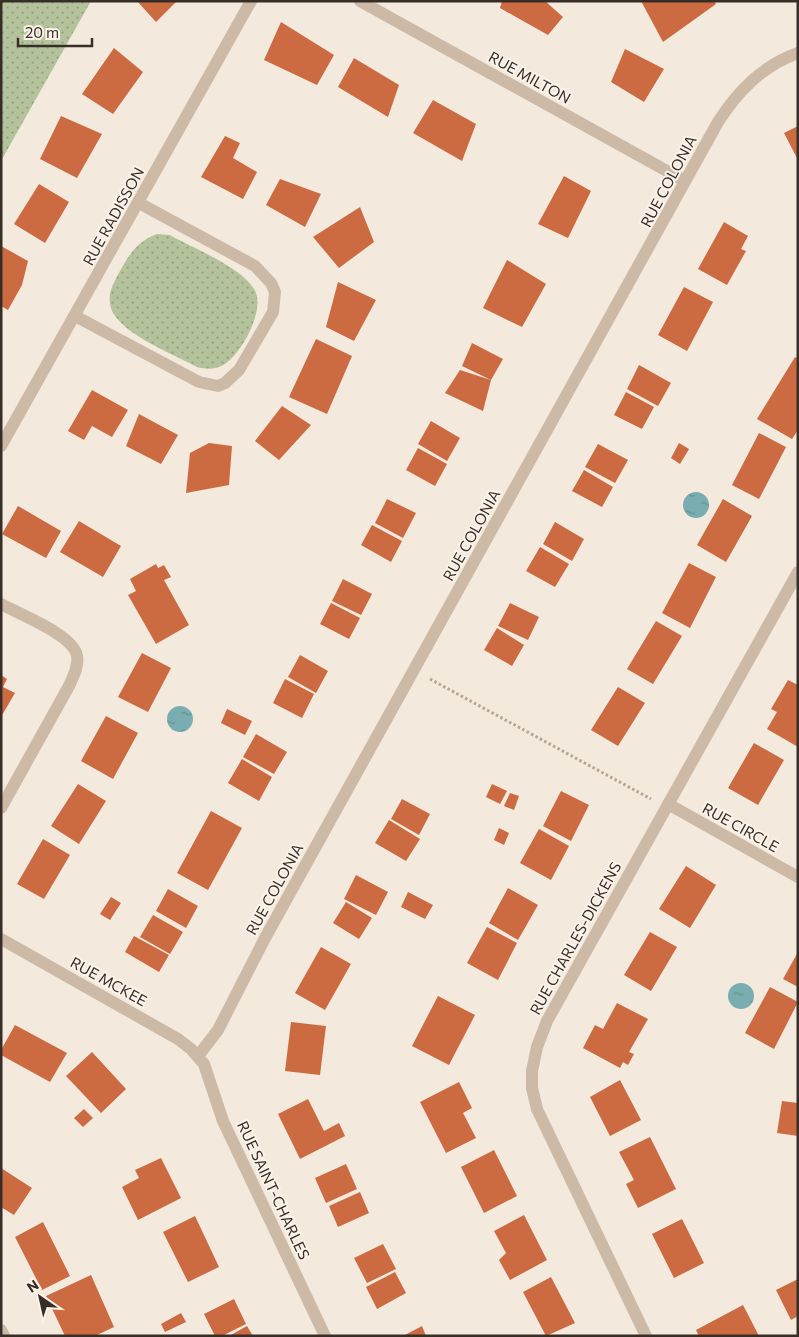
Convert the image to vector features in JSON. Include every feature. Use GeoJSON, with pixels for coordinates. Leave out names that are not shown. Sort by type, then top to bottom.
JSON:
{"type":"FeatureCollection","features":[{"type":"Feature","properties":{"kind":"street","name":"RUE RADISSON"},"geometry":{"type":"LineString","coordinates":[[1,446],[251,1]]}},
{"type":"Feature","properties":{"kind":"street","name":"RUE MILTON"},"geometry":{"type":"LineString","coordinates":[[360,1],[685,181]]}},
{"type":"Feature","properties":{"kind":"street","name":"RUE COLONIA"},"geometry":{"type":"LineString","coordinates":[[198,1056],[218,1030],[265,938],[685,181],[731,102],[758,75],[785,58],[798,53]]}},
{"type":"Feature","properties":{"kind":"street"},"geometry":{"type":"LineString","coordinates":[[75,316],[199,382],[212,386],[226,383],[247,359],[273,312],[275,292],[271,283],[255,266],[139,203]]}},
{"type":"Feature","properties":{"kind":"street","name":"RUE CHARLES-DICKENS"},"geometry":{"type":"LineString","coordinates":[[646,1336],[545,1129],[532,1088],[532,1071],[537,1047],[547,1021],[798,572]]}},
{"type":"Feature","properties":{"kind":"street"},"geometry":{"type":"LineString","coordinates":[[1,604],[57,634],[75,648],[78,657],[69,686],[1,808]]}},
{"type":"Feature","properties":{"kind":"street","name":"RUE CIRCLE"},"geometry":{"type":"LineString","coordinates":[[668,804],[798,877]]}},
{"type":"Feature","properties":{"kind":"street","name":"RUE MCKEE"},"geometry":{"type":"LineString","coordinates":[[1,939],[178,1038],[198,1056]]}},
{"type":"Feature","properties":{"kind":"street","name":"RUE SAINT-CHARLES"},"geometry":{"type":"LineString","coordinates":[[198,1056],[204,1064],[223,1121],[324,1336]]}},
{"type":"Feature","properties":{"kind":"street"},"geometry":{"type":"LineString","coordinates":[[1,1330],[4,1336]]}},
{"type":"Feature","properties":{"kind":"path"},"geometry":{"type":"LineString","coordinates":[[430,679],[652,799]]}},
{"type":"Feature","properties":{"kind":"green space"},"geometry":{"type":"Polygon","coordinates":[[[1,1],[91,1],[1,161],[1,1]]]}},
{"type":"Feature","properties":{"kind":"green space"},"geometry":{"type":"Polygon","coordinates":[[[157,234],[170,235],[228,265],[254,289],[257,297],[255,319],[244,342],[230,360],[223,365],[210,369],[197,367],[132,332],[113,313],[110,294],[120,271],[135,248],[157,234]]]}},
{"type":"Feature","properties":{"kind":"water"},"geometry":{"type":"Polygon","coordinates":[[[696,492],[705,496],[709,505],[705,514],[696,518],[687,514],[683,505],[687,496],[696,492]]]}},
{"type":"Feature","properties":{"kind":"water"},"geometry":{"type":"Polygon","coordinates":[[[180,706],[189,710],[193,719],[189,728],[180,732],[171,728],[167,719],[171,710],[180,706]]]}},
{"type":"Feature","properties":{"kind":"water"},"geometry":{"type":"Polygon","coordinates":[[[741,983],[750,987],[754,996],[750,1005],[741,1009],[732,1005],[728,996],[732,987],[741,983]]]}},
{"type":"Feature","properties":{"kind":"building"},"geometry":{"type":"Polygon","coordinates":[[[137,1],[177,1],[156,22],[137,1]]]}},
{"type":"Feature","properties":{"kind":"building"},"geometry":{"type":"Polygon","coordinates":[[[502,1],[545,1],[563,17],[548,35],[500,8],[502,1]]]}},
{"type":"Feature","properties":{"kind":"building"},"geometry":{"type":"Polygon","coordinates":[[[641,1],[714,1],[716,4],[663,42],[641,1]]]}},
{"type":"Feature","properties":{"kind":"building"},"geometry":{"type":"Polygon","coordinates":[[[281,22],[334,55],[317,85],[264,60],[281,22]]]}},
{"type":"Feature","properties":{"kind":"building"},"geometry":{"type":"Polygon","coordinates":[[[114,48],[143,72],[113,114],[82,94],[114,48]]]}},
{"type":"Feature","properties":{"kind":"building"},"geometry":{"type":"Polygon","coordinates":[[[625,49],[664,69],[644,102],[611,82],[625,49]]]}},
{"type":"Feature","properties":{"kind":"building"},"geometry":{"type":"Polygon","coordinates":[[[354,58],[399,85],[388,117],[338,87],[354,58]]]}},
{"type":"Feature","properties":{"kind":"building"},"geometry":{"type":"Polygon","coordinates":[[[433,100],[476,124],[462,161],[413,133],[433,100]]]}},
{"type":"Feature","properties":{"kind":"building"},"geometry":{"type":"Polygon","coordinates":[[[61,116],[102,134],[77,178],[40,159],[61,116]]]}},
{"type":"Feature","properties":{"kind":"building"},"geometry":{"type":"Polygon","coordinates":[[[798,126],[798,160],[784,133],[798,126]]]}},
{"type":"Feature","properties":{"kind":"building"},"geometry":{"type":"Polygon","coordinates":[[[225,136],[240,143],[233,158],[257,172],[243,199],[201,177],[225,136]]]}},
{"type":"Feature","properties":{"kind":"building"},"geometry":{"type":"Polygon","coordinates":[[[564,176],[591,191],[568,238],[538,224],[564,176]]]}},
{"type":"Feature","properties":{"kind":"building"},"geometry":{"type":"Polygon","coordinates":[[[280,179],[321,194],[305,227],[266,205],[280,179]]]}},
{"type":"Feature","properties":{"kind":"building"},"geometry":{"type":"Polygon","coordinates":[[[39,184],[69,202],[45,243],[14,224],[39,184]]]}},
{"type":"Feature","properties":{"kind":"building"},"geometry":{"type":"Polygon","coordinates":[[[360,207],[374,242],[339,268],[313,237],[360,207]]]}},
{"type":"Feature","properties":{"kind":"building"},"geometry":{"type":"Polygon","coordinates":[[[724,222],[748,236],[741,249],[746,251],[727,285],[698,269],[724,222]]]}},
{"type":"Feature","properties":{"kind":"building"},"geometry":{"type":"Polygon","coordinates":[[[1,246],[28,261],[22,285],[8,310],[1,306],[1,246]]]}},
{"type":"Feature","properties":{"kind":"building"},"geometry":{"type":"Polygon","coordinates":[[[507,260],[546,284],[522,327],[483,308],[507,260]]]}},
{"type":"Feature","properties":{"kind":"building"},"geometry":{"type":"Polygon","coordinates":[[[338,282],[376,300],[354,341],[326,327],[338,282]]]}},
{"type":"Feature","properties":{"kind":"building"},"geometry":{"type":"Polygon","coordinates":[[[684,287],[713,302],[687,351],[658,335],[684,287]]]}},
{"type":"Feature","properties":{"kind":"building"},"geometry":{"type":"Polygon","coordinates":[[[316,339],[352,356],[327,414],[289,397],[316,339]]]}},
{"type":"Feature","properties":{"kind":"building"},"geometry":{"type":"Polygon","coordinates":[[[472,343],[503,359],[491,380],[462,366],[472,343]]]}},
{"type":"Feature","properties":{"kind":"building"},"geometry":{"type":"Polygon","coordinates":[[[795,357],[798,359],[798,430],[792,439],[757,419],[795,357]]]}},
{"type":"Feature","properties":{"kind":"building"},"geometry":{"type":"Polygon","coordinates":[[[639,365],[671,383],[658,406],[627,389],[639,365]]]}},
{"type":"Feature","properties":{"kind":"building"},"geometry":{"type":"Polygon","coordinates":[[[460,370],[491,380],[483,411],[445,393],[460,370]]]}},
{"type":"Feature","properties":{"kind":"building"},"geometry":{"type":"Polygon","coordinates":[[[92,390],[128,410],[112,437],[92,426],[84,440],[68,431],[92,390]]]}},
{"type":"Feature","properties":{"kind":"building"},"geometry":{"type":"Polygon","coordinates":[[[626,392],[654,407],[642,429],[614,415],[626,392]]]}},
{"type":"Feature","properties":{"kind":"building"},"geometry":{"type":"Polygon","coordinates":[[[282,406],[311,425],[279,460],[255,441],[282,406]]]}},
{"type":"Feature","properties":{"kind":"building"},"geometry":{"type":"Polygon","coordinates":[[[139,414],[178,435],[161,464],[126,446],[139,414]]]}},
{"type":"Feature","properties":{"kind":"building"},"geometry":{"type":"Polygon","coordinates":[[[431,421],[460,438],[447,461],[418,444],[431,421]]]}},
{"type":"Feature","properties":{"kind":"building"},"geometry":{"type":"Polygon","coordinates":[[[759,433],[786,447],[759,499],[732,485],[759,433]]]}},
{"type":"Feature","properties":{"kind":"building"},"geometry":{"type":"Polygon","coordinates":[[[209,443],[232,446],[229,485],[186,493],[190,453],[209,443]]]}},
{"type":"Feature","properties":{"kind":"building"},"geometry":{"type":"Polygon","coordinates":[[[679,443],[689,449],[680,464],[671,458],[679,443]]]}},
{"type":"Feature","properties":{"kind":"building"},"geometry":{"type":"Polygon","coordinates":[[[598,444],[628,460],[615,483],[585,467],[598,444]]]}},
{"type":"Feature","properties":{"kind":"building"},"geometry":{"type":"Polygon","coordinates":[[[418,448],[447,464],[435,486],[406,470],[418,448]]]}},
{"type":"Feature","properties":{"kind":"building"},"geometry":{"type":"Polygon","coordinates":[[[584,470],[613,487],[602,507],[572,491],[584,470]]]}},
{"type":"Feature","properties":{"kind":"building"},"geometry":{"type":"Polygon","coordinates":[[[387,499],[416,513],[403,538],[375,523],[387,499]]]}},
{"type":"Feature","properties":{"kind":"building"},"geometry":{"type":"Polygon","coordinates":[[[723,499],[752,516],[726,562],[697,545],[723,499]]]}},
{"type":"Feature","properties":{"kind":"building"},"geometry":{"type":"Polygon","coordinates":[[[18,506],[61,531],[46,558],[2,534],[18,506]]]}},
{"type":"Feature","properties":{"kind":"building"},"geometry":{"type":"Polygon","coordinates":[[[79,521],[121,546],[103,577],[60,552],[79,521]]]}},
{"type":"Feature","properties":{"kind":"building"},"geometry":{"type":"Polygon","coordinates":[[[555,522],[584,539],[572,561],[543,544],[555,522]]]}},
{"type":"Feature","properties":{"kind":"building"},"geometry":{"type":"Polygon","coordinates":[[[372,525],[402,541],[391,562],[361,545],[372,525]]]}},
{"type":"Feature","properties":{"kind":"building"},"geometry":{"type":"Polygon","coordinates":[[[540,547],[569,564],[555,587],[526,571],[540,547]]]}},
{"type":"Feature","properties":{"kind":"building"},"geometry":{"type":"Polygon","coordinates":[[[689,563],[716,577],[690,628],[662,613],[689,563]]]}},
{"type":"Feature","properties":{"kind":"building"},"geometry":{"type":"Polygon","coordinates":[[[156,564],[158,568],[164,565],[171,577],[164,580],[189,625],[156,644],[128,595],[136,591],[130,579],[156,564]]]}},
{"type":"Feature","properties":{"kind":"building"},"geometry":{"type":"Polygon","coordinates":[[[343,579],[372,594],[361,615],[332,601],[343,579]]]}},
{"type":"Feature","properties":{"kind":"building"},"geometry":{"type":"Polygon","coordinates":[[[331,603],[360,618],[349,639],[320,624],[331,603]]]}},
{"type":"Feature","properties":{"kind":"building"},"geometry":{"type":"Polygon","coordinates":[[[510,603],[539,617],[528,640],[498,626],[510,603]]]}},
{"type":"Feature","properties":{"kind":"building"},"geometry":{"type":"Polygon","coordinates":[[[656,621],[682,636],[653,684],[627,669],[656,621]]]}},
{"type":"Feature","properties":{"kind":"building"},"geometry":{"type":"Polygon","coordinates":[[[497,628],[524,645],[512,666],[484,650],[497,628]]]}},
{"type":"Feature","properties":{"kind":"building"},"geometry":{"type":"Polygon","coordinates":[[[142,653],[171,668],[148,712],[118,697],[142,653]]]}},
{"type":"Feature","properties":{"kind":"building"},"geometry":{"type":"Polygon","coordinates":[[[300,655],[328,671],[316,693],[288,677],[300,655]]]}},
{"type":"Feature","properties":{"kind":"building"},"geometry":{"type":"Polygon","coordinates":[[[1,675],[7,679],[3,687],[15,693],[1,717],[1,675]]]}},
{"type":"Feature","properties":{"kind":"building"},"geometry":{"type":"Polygon","coordinates":[[[285,679],[314,694],[302,718],[273,703],[285,679]]]}},
{"type":"Feature","properties":{"kind":"building"},"geometry":{"type":"Polygon","coordinates":[[[788,680],[798,685],[798,747],[767,729],[777,712],[771,709],[788,680]]]}},
{"type":"Feature","properties":{"kind":"building"},"geometry":{"type":"Polygon","coordinates":[[[618,687],[645,703],[618,746],[591,730],[618,687]]]}},
{"type":"Feature","properties":{"kind":"building"},"geometry":{"type":"Polygon","coordinates":[[[227,709],[252,721],[245,735],[221,723],[227,709]]]}},
{"type":"Feature","properties":{"kind":"building"},"geometry":{"type":"Polygon","coordinates":[[[106,716],[138,733],[113,779],[81,761],[106,716]]]}},
{"type":"Feature","properties":{"kind":"building"},"geometry":{"type":"Polygon","coordinates":[[[256,734],[287,752],[274,774],[243,757],[256,734]]]}},
{"type":"Feature","properties":{"kind":"building"},"geometry":{"type":"Polygon","coordinates":[[[754,743],[784,760],[758,805],[728,788],[754,743]]]}},
{"type":"Feature","properties":{"kind":"building"},"geometry":{"type":"Polygon","coordinates":[[[242,759],[272,777],[259,801],[228,783],[242,759]]]}},
{"type":"Feature","properties":{"kind":"building"},"geometry":{"type":"Polygon","coordinates":[[[78,784],[106,801],[79,844],[51,826],[78,784]]]}},
{"type":"Feature","properties":{"kind":"building"},"geometry":{"type":"Polygon","coordinates":[[[492,784],[507,791],[500,804],[486,797],[492,784]]]}},
{"type":"Feature","properties":{"kind":"building"},"geometry":{"type":"Polygon","coordinates":[[[561,791],[589,805],[571,841],[543,826],[561,791]]]}},
{"type":"Feature","properties":{"kind":"building"},"geometry":{"type":"Polygon","coordinates":[[[510,793],[519,796],[514,810],[504,806],[510,793]]]}},
{"type":"Feature","properties":{"kind":"building"},"geometry":{"type":"Polygon","coordinates":[[[402,799],[430,814],[419,835],[391,819],[402,799]]]}},
{"type":"Feature","properties":{"kind":"building"},"geometry":{"type":"Polygon","coordinates":[[[211,811],[242,828],[208,890],[177,873],[211,811]]]}},
{"type":"Feature","properties":{"kind":"building"},"geometry":{"type":"Polygon","coordinates":[[[389,820],[420,839],[406,861],[375,843],[389,820]]]}},
{"type":"Feature","properties":{"kind":"building"},"geometry":{"type":"Polygon","coordinates":[[[499,828],[509,833],[504,845],[494,840],[499,828]]]}},
{"type":"Feature","properties":{"kind":"building"},"geometry":{"type":"Polygon","coordinates":[[[539,829],[569,846],[551,880],[520,863],[539,829]]]}},
{"type":"Feature","properties":{"kind":"building"},"geometry":{"type":"Polygon","coordinates":[[[43,839],[70,855],[44,899],[17,884],[43,839]]]}},
{"type":"Feature","properties":{"kind":"building"},"geometry":{"type":"Polygon","coordinates":[[[686,866],[716,885],[690,928],[659,909],[686,866]]]}},
{"type":"Feature","properties":{"kind":"building"},"geometry":{"type":"Polygon","coordinates":[[[356,875],[388,892],[376,915],[344,899],[356,875]]]}},
{"type":"Feature","properties":{"kind":"building"},"geometry":{"type":"Polygon","coordinates":[[[508,888],[538,905],[518,940],[489,923],[508,888]]]}},
{"type":"Feature","properties":{"kind":"building"},"geometry":{"type":"Polygon","coordinates":[[[168,889],[198,906],[186,928],[156,911],[168,889]]]}},
{"type":"Feature","properties":{"kind":"building"},"geometry":{"type":"Polygon","coordinates":[[[408,892],[433,905],[425,919],[401,907],[408,892]]]}},
{"type":"Feature","properties":{"kind":"building"},"geometry":{"type":"Polygon","coordinates":[[[111,897],[121,903],[110,920],[100,914],[111,897]]]}},
{"type":"Feature","properties":{"kind":"building"},"geometry":{"type":"Polygon","coordinates":[[[346,902],[372,918],[359,939],[333,923],[346,902]]]}},
{"type":"Feature","properties":{"kind":"building"},"geometry":{"type":"Polygon","coordinates":[[[153,915],[183,932],[170,954],[140,937],[153,915]]]}},
{"type":"Feature","properties":{"kind":"building"},"geometry":{"type":"Polygon","coordinates":[[[487,927],[517,943],[498,980],[467,963],[487,927]]]}},
{"type":"Feature","properties":{"kind":"building"},"geometry":{"type":"Polygon","coordinates":[[[650,932],[677,947],[651,991],[624,975],[650,932]]]}},
{"type":"Feature","properties":{"kind":"building"},"geometry":{"type":"Polygon","coordinates":[[[134,936],[169,955],[159,972],[125,952],[134,936]]]}},
{"type":"Feature","properties":{"kind":"building"},"geometry":{"type":"Polygon","coordinates":[[[321,947],[351,964],[325,1010],[295,993],[321,947]]]}},
{"type":"Feature","properties":{"kind":"building"},"geometry":{"type":"Polygon","coordinates":[[[798,952],[798,987],[783,979],[798,952]]]}},
{"type":"Feature","properties":{"kind":"building"},"geometry":{"type":"Polygon","coordinates":[[[770,987],[798,1002],[774,1049],[745,1033],[770,987]]]}},
{"type":"Feature","properties":{"kind":"building"},"geometry":{"type":"Polygon","coordinates":[[[438,996],[475,1015],[449,1065],[412,1046],[438,996]]]}},
{"type":"Feature","properties":{"kind":"building"},"geometry":{"type":"Polygon","coordinates":[[[617,1003],[648,1019],[629,1052],[634,1054],[628,1065],[623,1062],[620,1068],[583,1048],[595,1025],[603,1029],[617,1003]]]}},
{"type":"Feature","properties":{"kind":"building"},"geometry":{"type":"Polygon","coordinates":[[[291,1022],[326,1026],[320,1075],[285,1071],[291,1022]]]}},
{"type":"Feature","properties":{"kind":"building"},"geometry":{"type":"Polygon","coordinates":[[[15,1025],[67,1053],[50,1082],[1,1055],[1,1050],[15,1025]]]}},
{"type":"Feature","properties":{"kind":"building"},"geometry":{"type":"Polygon","coordinates":[[[92,1052],[126,1089],[101,1113],[66,1076],[92,1052]]]}},
{"type":"Feature","properties":{"kind":"building"},"geometry":{"type":"Polygon","coordinates":[[[620,1080],[641,1120],[610,1136],[590,1097],[620,1080]]]}},
{"type":"Feature","properties":{"kind":"building"},"geometry":{"type":"Polygon","coordinates":[[[459,1082],[472,1108],[463,1113],[476,1138],[446,1153],[420,1102],[459,1082]]]}},
{"type":"Feature","properties":{"kind":"building"},"geometry":{"type":"Polygon","coordinates":[[[308,1099],[324,1131],[339,1123],[345,1136],[300,1159],[278,1114],[308,1099]]]}},
{"type":"Feature","properties":{"kind":"building"},"geometry":{"type":"Polygon","coordinates":[[[782,1101],[798,1103],[798,1136],[777,1133],[782,1101]]]}},
{"type":"Feature","properties":{"kind":"building"},"geometry":{"type":"Polygon","coordinates":[[[84,1109],[93,1118],[83,1127],[74,1118],[84,1109]]]}},
{"type":"Feature","properties":{"kind":"building"},"geometry":{"type":"Polygon","coordinates":[[[650,1137],[676,1189],[638,1208],[626,1184],[634,1180],[619,1152],[650,1137]]]}},
{"type":"Feature","properties":{"kind":"building"},"geometry":{"type":"Polygon","coordinates":[[[494,1150],[517,1196],[484,1213],[461,1167],[494,1150]]]}},
{"type":"Feature","properties":{"kind":"building"},"geometry":{"type":"Polygon","coordinates":[[[161,1158],[181,1198],[138,1220],[122,1187],[139,1178],[135,1170],[161,1158]]]}},
{"type":"Feature","properties":{"kind":"building"},"geometry":{"type":"Polygon","coordinates":[[[346,1164],[357,1189],[326,1203],[315,1178],[346,1164]]]}},
{"type":"Feature","properties":{"kind":"building"},"geometry":{"type":"Polygon","coordinates":[[[1,1168],[32,1188],[14,1215],[1,1207],[1,1168]]]}},
{"type":"Feature","properties":{"kind":"building"},"geometry":{"type":"Polygon","coordinates":[[[360,1192],[369,1213],[338,1227],[329,1206],[360,1192]]]}},
{"type":"Feature","properties":{"kind":"building"},"geometry":{"type":"Polygon","coordinates":[[[524,1215],[547,1260],[510,1280],[499,1260],[506,1253],[494,1231],[524,1215]]]}},
{"type":"Feature","properties":{"kind":"building"},"geometry":{"type":"Polygon","coordinates":[[[195,1216],[219,1267],[188,1282],[163,1232],[195,1216]]]}},
{"type":"Feature","properties":{"kind":"building"},"geometry":{"type":"Polygon","coordinates":[[[682,1219],[704,1263],[674,1278],[652,1234],[682,1219]]]}},
{"type":"Feature","properties":{"kind":"building"},"geometry":{"type":"Polygon","coordinates":[[[43,1222],[70,1276],[42,1290],[15,1237],[43,1222]]]}},
{"type":"Feature","properties":{"kind":"building"},"geometry":{"type":"Polygon","coordinates":[[[383,1244],[396,1269],[367,1283],[354,1258],[383,1244]]]}},
{"type":"Feature","properties":{"kind":"building"},"geometry":{"type":"Polygon","coordinates":[[[395,1272],[406,1293],[377,1309],[366,1287],[395,1272]]]}},
{"type":"Feature","properties":{"kind":"building"},"geometry":{"type":"Polygon","coordinates":[[[91,1275],[114,1327],[95,1336],[65,1336],[46,1296],[91,1275]]]}},
{"type":"Feature","properties":{"kind":"building"},"geometry":{"type":"Polygon","coordinates":[[[551,1277],[575,1323],[546,1336],[523,1292],[551,1277]]]}},
{"type":"Feature","properties":{"kind":"building"},"geometry":{"type":"Polygon","coordinates":[[[798,1279],[798,1316],[791,1320],[776,1290],[798,1279]]]}},
{"type":"Feature","properties":{"kind":"building"},"geometry":{"type":"Polygon","coordinates":[[[234,1299],[246,1324],[222,1336],[215,1336],[204,1314],[234,1299]]]}},
{"type":"Feature","properties":{"kind":"building"},"geometry":{"type":"Polygon","coordinates":[[[743,1305],[759,1336],[699,1336],[696,1330],[743,1305]]]}},
{"type":"Feature","properties":{"kind":"building"},"geometry":{"type":"Polygon","coordinates":[[[181,1313],[186,1322],[165,1332],[161,1324],[181,1313]]]}},
{"type":"Feature","properties":{"kind":"building"},"geometry":{"type":"Polygon","coordinates":[[[247,1326],[253,1336],[229,1336],[247,1326]]]}},
{"type":"Feature","properties":{"kind":"building"},"geometry":{"type":"Polygon","coordinates":[[[422,1326],[426,1336],[403,1336],[422,1326]]]}}]}
